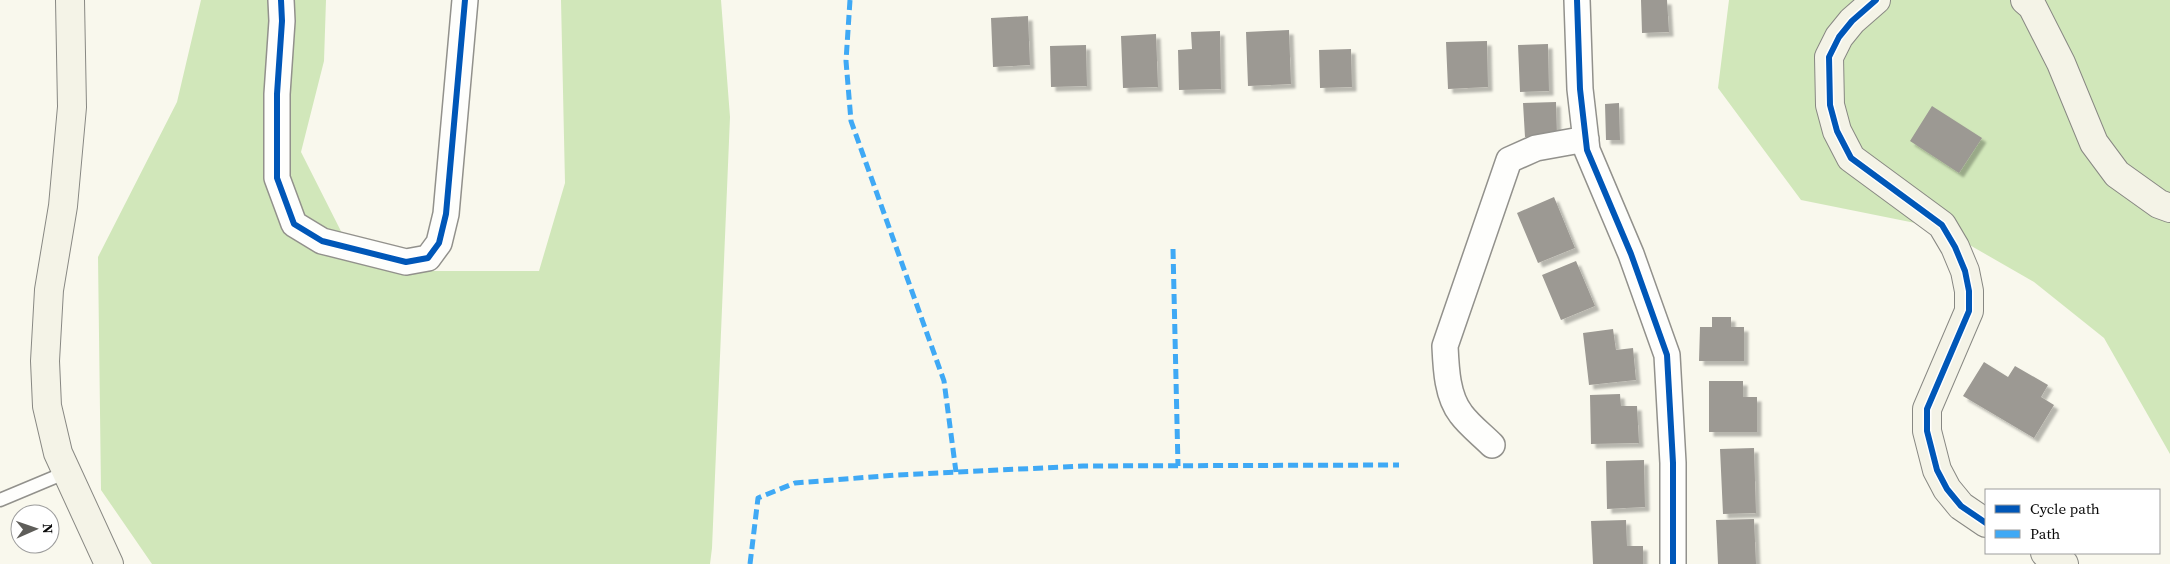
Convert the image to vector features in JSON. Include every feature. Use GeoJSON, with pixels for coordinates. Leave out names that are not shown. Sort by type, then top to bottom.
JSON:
{"type":"FeatureCollection","features":[{"type":"Feature","properties":{"kind":"street"},"geometry":{"type":"LineString","coordinates":[[70,0],[72,107],[63,206],[49,290],[45,360],[47,406],[58,453],[109,564]]}},
{"type":"Feature","properties":{"kind":"street"},"geometry":{"type":"LineString","coordinates":[[281,0],[282,21],[277,94],[277,178],[294,224],[322,242],[406,262],[428,258],[439,244],[443,224],[466,0]]}},
{"type":"Feature","properties":{"kind":"street"},"geometry":{"type":"LineString","coordinates":[[1577,0],[1580,89],[1587,150],[1631,254],[1667,355],[1673,463],[1673,564]]}},
{"type":"Feature","properties":{"kind":"street"},"geometry":{"type":"LineString","coordinates":[[1876,0],[1852,21],[1839,37],[1829,57],[1830,104],[1837,132],[1851,158],[1942,225],[1955,247],[1965,271],[1970,291],[1969,311],[1927,410],[1928,430],[1937,470],[1947,489],[1961,506],[1985,522]]}},
{"type":"Feature","properties":{"kind":"street"},"geometry":{"type":"LineString","coordinates":[[2024,0],[2032,6],[2061,63],[2094,143],[2117,174],[2159,204],[2170,208]]}},
{"type":"Feature","properties":{"kind":"street"},"geometry":{"type":"LineString","coordinates":[[1492,444],[1460,414],[1450,392],[1445,346],[1509,160],[1536,148],[1586,139]]}},
{"type":"Feature","properties":{"kind":"street"},"geometry":{"type":"LineString","coordinates":[[2047,554],[2064,564]]}},
{"type":"Feature","properties":{"kind":"lane"},"geometry":{"type":"LineString","coordinates":[[0,500],[67,472]]}},
{"type":"Feature","properties":{"kind":"green space"},"geometry":{"type":"Polygon","coordinates":[[[201,0],[326,0],[324,61],[301,152],[354,257],[417,271],[539,271],[565,183],[561,0],[721,0],[730,117],[710,564],[152,564],[101,490],[98,257],[177,102],[201,0]]]}},
{"type":"Feature","properties":{"kind":"green space"},"geometry":{"type":"Polygon","coordinates":[[[1729,0],[2170,0],[2170,454],[2104,338],[2034,282],[1940,228],[1801,200],[1718,88],[1729,0]]]}},
{"type":"Feature","properties":{"kind":"building"},"geometry":{"type":"Polygon","coordinates":[[[1641,0],[1667,0],[1669,32],[1642,33],[1641,0]]]}},
{"type":"Feature","properties":{"kind":"building"},"geometry":{"type":"Polygon","coordinates":[[[1028,16],[1030,65],[993,67],[991,18],[1028,16]]]}},
{"type":"Feature","properties":{"kind":"building"},"geometry":{"type":"Polygon","coordinates":[[[1289,30],[1291,84],[1248,86],[1246,32],[1289,30]]]}},
{"type":"Feature","properties":{"kind":"building"},"geometry":{"type":"Polygon","coordinates":[[[1220,31],[1221,89],[1179,90],[1178,50],[1192,49],[1191,32],[1220,31]]]}},
{"type":"Feature","properties":{"kind":"building"},"geometry":{"type":"Polygon","coordinates":[[[1156,34],[1158,87],[1123,88],[1121,36],[1156,34]]]}},
{"type":"Feature","properties":{"kind":"building"},"geometry":{"type":"Polygon","coordinates":[[[1487,41],[1488,87],[1448,89],[1446,42],[1487,41]]]}},
{"type":"Feature","properties":{"kind":"building"},"geometry":{"type":"Polygon","coordinates":[[[1548,44],[1549,91],[1520,92],[1518,45],[1548,44]]]}},
{"type":"Feature","properties":{"kind":"building"},"geometry":{"type":"Polygon","coordinates":[[[1086,45],[1087,86],[1051,87],[1050,46],[1086,45]]]}},
{"type":"Feature","properties":{"kind":"building"},"geometry":{"type":"Polygon","coordinates":[[[1351,49],[1352,87],[1320,88],[1319,50],[1351,49]]]}},
{"type":"Feature","properties":{"kind":"building"},"geometry":{"type":"Polygon","coordinates":[[[1556,102],[1557,136],[1525,137],[1523,103],[1556,102]]]}},
{"type":"Feature","properties":{"kind":"building"},"geometry":{"type":"Polygon","coordinates":[[[1619,103],[1620,140],[1606,140],[1605,104],[1619,103]]]}},
{"type":"Feature","properties":{"kind":"building"},"geometry":{"type":"Polygon","coordinates":[[[1932,106],[1982,138],[1959,173],[1910,141],[1932,106]]]}},
{"type":"Feature","properties":{"kind":"building"},"geometry":{"type":"Polygon","coordinates":[[[1554,197],[1575,248],[1538,263],[1517,213],[1554,197]]]}},
{"type":"Feature","properties":{"kind":"building"},"geometry":{"type":"Polygon","coordinates":[[[1576,261],[1595,306],[1561,320],[1542,275],[1576,261]]]}},
{"type":"Feature","properties":{"kind":"building"},"geometry":{"type":"Polygon","coordinates":[[[1712,317],[1731,317],[1731,327],[1744,327],[1744,361],[1699,361],[1700,327],[1712,327],[1712,317]]]}},
{"type":"Feature","properties":{"kind":"building"},"geometry":{"type":"Polygon","coordinates":[[[1613,329],[1616,350],[1633,348],[1636,380],[1589,385],[1583,333],[1613,329]]]}},
{"type":"Feature","properties":{"kind":"building"},"geometry":{"type":"Polygon","coordinates":[[[1984,362],[2008,377],[2015,366],[2048,385],[2041,397],[2054,405],[2034,438],[1963,396],[1984,362]]]}},
{"type":"Feature","properties":{"kind":"building"},"geometry":{"type":"Polygon","coordinates":[[[1709,381],[1743,381],[1743,397],[1757,397],[1757,432],[1709,432],[1709,381]]]}},
{"type":"Feature","properties":{"kind":"building"},"geometry":{"type":"Polygon","coordinates":[[[1620,394],[1621,406],[1637,406],[1639,443],[1591,444],[1590,395],[1620,394]]]}},
{"type":"Feature","properties":{"kind":"building"},"geometry":{"type":"Polygon","coordinates":[[[1754,448],[1756,513],[1723,514],[1720,449],[1754,448]]]}},
{"type":"Feature","properties":{"kind":"building"},"geometry":{"type":"Polygon","coordinates":[[[1644,460],[1645,507],[1607,509],[1606,461],[1644,460]]]}},
{"type":"Feature","properties":{"kind":"building"},"geometry":{"type":"Polygon","coordinates":[[[1754,519],[1756,564],[1718,564],[1716,520],[1754,519]]]}},
{"type":"Feature","properties":{"kind":"building"},"geometry":{"type":"Polygon","coordinates":[[[1626,520],[1627,546],[1643,546],[1643,564],[1593,564],[1591,521],[1626,520]]]}},
{"type":"Feature","properties":{"kind":"marked path"},"geometry":{"type":"LineString","coordinates":[[850,0],[846,61],[851,121],[944,381],[956,472]]}},
{"type":"Feature","properties":{"kind":"marked path"},"geometry":{"type":"LineString","coordinates":[[1173,249],[1178,466]]}},
{"type":"Feature","properties":{"kind":"marked path"},"geometry":{"type":"LineString","coordinates":[[750,564],[758,498],[795,483],[896,475],[1083,466],[1399,465]]}},
{"type":"Feature","properties":{"kind":"cycle path"},"geometry":{"type":"LineString","coordinates":[[281,0],[282,21],[277,94],[277,178],[294,224],[322,241],[406,262],[428,258],[439,243],[446,214],[465,0]]}},
{"type":"Feature","properties":{"kind":"cycle path"},"geometry":{"type":"LineString","coordinates":[[1577,0],[1580,89],[1587,150],[1631,254],[1667,355],[1673,463],[1673,564]]}},
{"type":"Feature","properties":{"kind":"cycle path"},"geometry":{"type":"LineString","coordinates":[[1876,0],[1852,21],[1839,37],[1829,57],[1830,105],[1837,131],[1851,158],[1942,225],[1955,247],[1965,271],[1969,291],[1969,311],[1927,409],[1927,431],[1937,470],[1947,489],[1961,506],[1985,522]]}}]}
